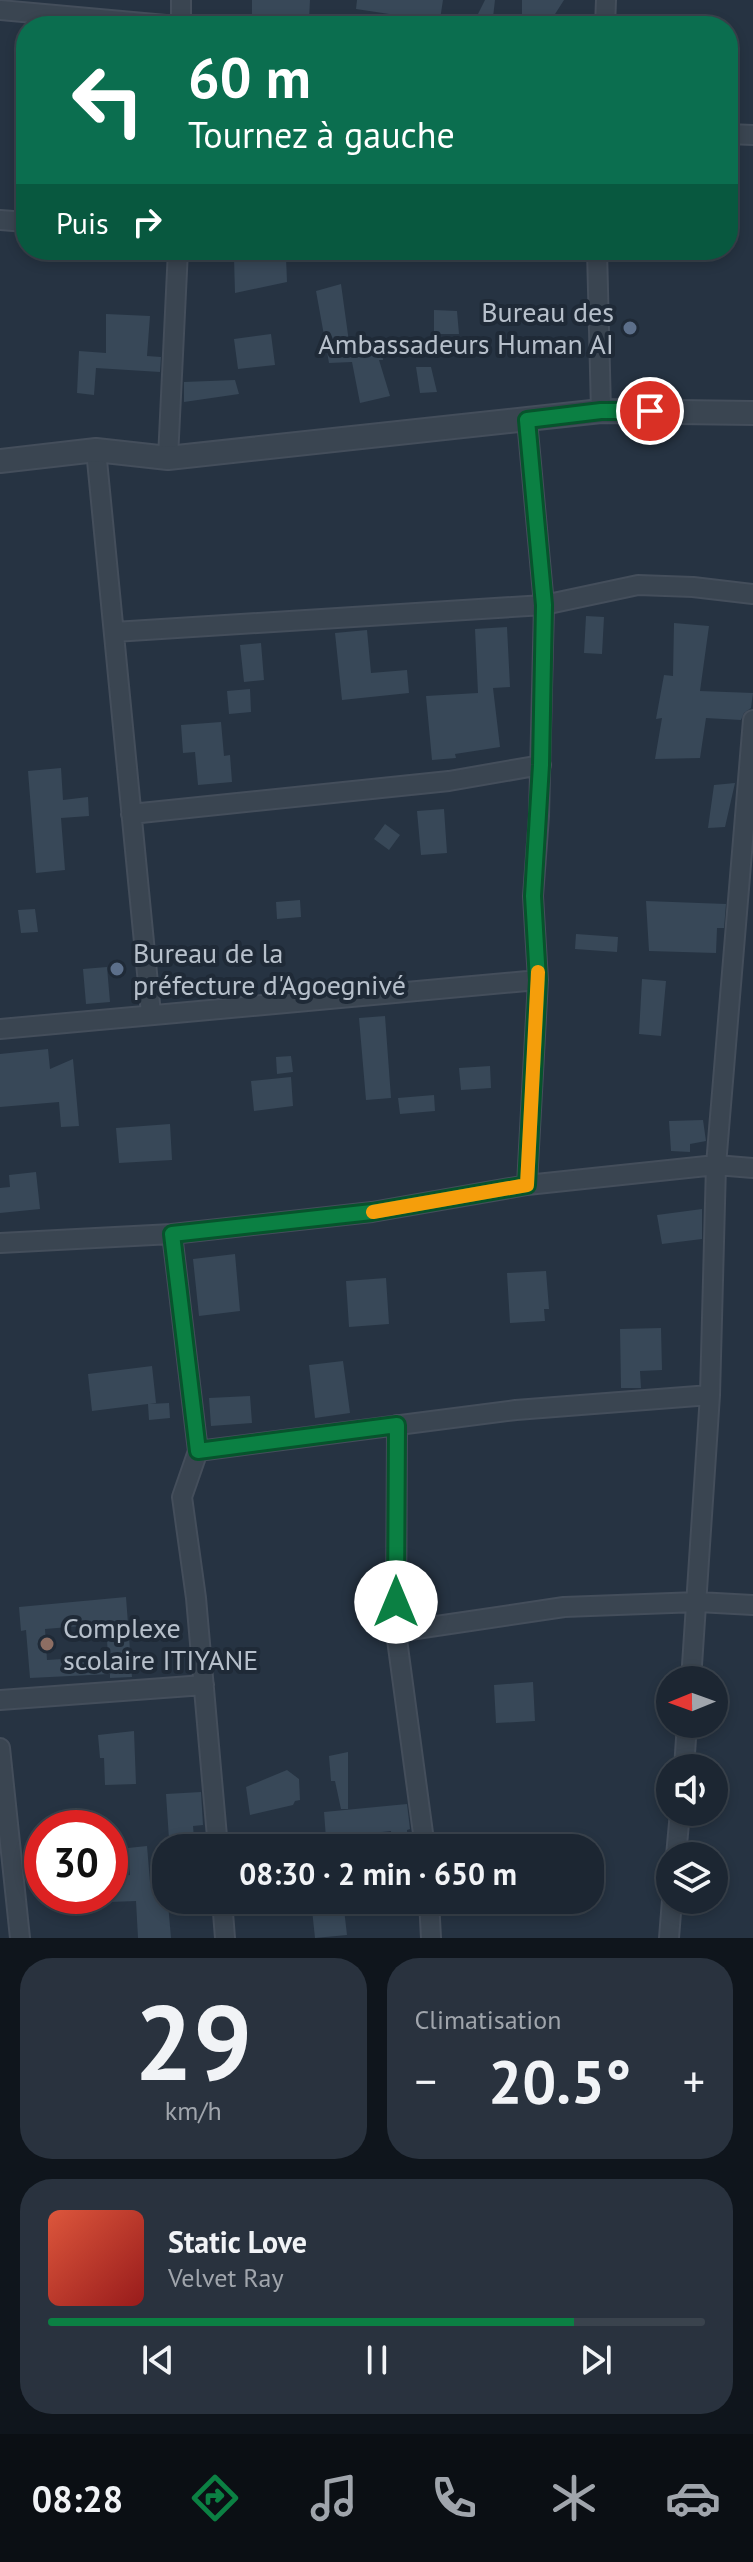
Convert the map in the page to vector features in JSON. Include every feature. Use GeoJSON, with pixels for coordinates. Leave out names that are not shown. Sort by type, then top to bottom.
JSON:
{"type":"FeatureCollection","features":[{"type":"Feature","properties":{"kind":"street"},"geometry":{"type":"LineString","coordinates":[[0,10],[67,16]]}},
{"type":"Feature","properties":{"kind":"street"},"geometry":{"type":"LineString","coordinates":[[168,458],[178,260]]}},
{"type":"Feature","properties":{"kind":"street"},"geometry":{"type":"LineString","coordinates":[[597,260],[601,411]]}},
{"type":"Feature","properties":{"kind":"street"},"geometry":{"type":"LineString","coordinates":[[0,461],[96,450],[168,458],[601,411],[753,413]]}},
{"type":"Feature","properties":{"kind":"street"},"geometry":{"type":"LineString","coordinates":[[527,420],[544,605],[541,765],[533,896],[538,980],[527,1185]]}},
{"type":"Feature","properties":{"kind":"street"},"geometry":{"type":"LineString","coordinates":[[96,450],[151,1014]]}},
{"type":"Feature","properties":{"kind":"street"},"geometry":{"type":"LineString","coordinates":[[114,632],[544,605],[638,585],[753,594]]}},
{"type":"Feature","properties":{"kind":"street"},"geometry":{"type":"LineString","coordinates":[[692,1666],[710,1395],[716,1165],[753,720]]}},
{"type":"Feature","properties":{"kind":"street"},"geometry":{"type":"LineString","coordinates":[[131,814],[449,781],[541,765]]}},
{"type":"Feature","properties":{"kind":"street"},"geometry":{"type":"LineString","coordinates":[[0,1029],[538,980]]}},
{"type":"Feature","properties":{"kind":"street"},"geometry":{"type":"LineString","coordinates":[[0,1243],[172,1234],[372,1212],[527,1185],[716,1165],[753,1168]]}},
{"type":"Feature","properties":{"kind":"street"},"geometry":{"type":"LineString","coordinates":[[172,1234],[198,1451],[182,1497],[196,1598],[217,1834]]}},
{"type":"Feature","properties":{"kind":"street"},"geometry":{"type":"LineString","coordinates":[[198,1451],[516,1410],[710,1395]]}},
{"type":"Feature","properties":{"kind":"street"},"geometry":{"type":"LineString","coordinates":[[397,1425],[396,1632],[423,1834]]}},
{"type":"Feature","properties":{"kind":"street"},"geometry":{"type":"LineString","coordinates":[[396,1632],[564,1607],[698,1602],[753,1605]]}},
{"type":"Feature","properties":{"kind":"street"},"geometry":{"type":"LineString","coordinates":[[0,1700],[204,1685]]}},
{"type":"Feature","properties":{"kind":"street"},"geometry":{"type":"LineString","coordinates":[[0,1748],[20,1938]]}},
{"type":"Feature","properties":{"kind":"street"},"geometry":{"type":"LineString","coordinates":[[223,1914],[225,1938]]}},
{"type":"Feature","properties":{"kind":"street"},"geometry":{"type":"LineString","coordinates":[[430,1914],[431,1938]]}},
{"type":"Feature","properties":{"kind":"street"},"geometry":{"type":"LineString","coordinates":[[669,1938],[671,1914]]}},
{"type":"Feature","properties":{"kind":"building"},"geometry":{"type":"Polygon","coordinates":[[[252,0],[310,0],[309,16],[252,15],[252,0]]]}},
{"type":"Feature","properties":{"kind":"building"},"geometry":{"type":"Polygon","coordinates":[[[357,0],[443,0],[441,16],[396,16],[356,9],[357,0]]]}},
{"type":"Feature","properties":{"kind":"building"},"geometry":{"type":"Polygon","coordinates":[[[485,0],[495,0],[493,16],[477,16],[485,0]]]}},
{"type":"Feature","properties":{"kind":"building"},"geometry":{"type":"Polygon","coordinates":[[[522,0],[564,0],[554,16],[522,16],[522,0]]]}},
{"type":"Feature","properties":{"kind":"building"},"geometry":{"type":"Polygon","coordinates":[[[234,260],[286,260],[287,282],[235,293],[234,260]]]}},
{"type":"Feature","properties":{"kind":"building"},"geometry":{"type":"Polygon","coordinates":[[[341,284],[349,342],[381,342],[383,360],[379,360],[390,396],[360,403],[352,362],[329,363],[316,291],[341,284]]]}},
{"type":"Feature","properties":{"kind":"building"},"geometry":{"type":"Polygon","coordinates":[[[434,310],[457,311],[459,334],[434,334],[434,310]]]}},
{"type":"Feature","properties":{"kind":"building"},"geometry":{"type":"Polygon","coordinates":[[[106,314],[150,316],[147,356],[161,357],[160,372],[96,368],[94,395],[77,393],[79,351],[106,353],[106,314]]]}},
{"type":"Feature","properties":{"kind":"building"},"geometry":{"type":"Polygon","coordinates":[[[271,334],[275,365],[238,369],[234,339],[271,334]]]}},
{"type":"Feature","properties":{"kind":"building"},"geometry":{"type":"Polygon","coordinates":[[[416,367],[431,367],[437,392],[420,393],[416,367]]]}},
{"type":"Feature","properties":{"kind":"building"},"geometry":{"type":"Polygon","coordinates":[[[235,380],[239,394],[184,402],[184,382],[235,380]]]}},
{"type":"Feature","properties":{"kind":"building"},"geometry":{"type":"Polygon","coordinates":[[[586,616],[604,617],[602,654],[584,653],[586,616]]]}},
{"type":"Feature","properties":{"kind":"building"},"geometry":{"type":"Polygon","coordinates":[[[674,623],[709,626],[700,691],[753,693],[751,708],[741,720],[706,718],[700,758],[655,759],[662,718],[656,719],[664,675],[673,676],[674,623]]]}},
{"type":"Feature","properties":{"kind":"building"},"geometry":{"type":"Polygon","coordinates":[[[507,627],[510,687],[493,688],[500,747],[455,754],[456,758],[432,760],[426,696],[478,693],[475,629],[507,627]]]}},
{"type":"Feature","properties":{"kind":"building"},"geometry":{"type":"Polygon","coordinates":[[[367,630],[371,673],[407,670],[409,693],[342,700],[335,633],[367,630]]]}},
{"type":"Feature","properties":{"kind":"building"},"geometry":{"type":"Polygon","coordinates":[[[261,643],[264,680],[244,682],[240,645],[261,643]]]}},
{"type":"Feature","properties":{"kind":"building"},"geometry":{"type":"Polygon","coordinates":[[[250,689],[251,712],[229,714],[227,691],[250,689]]]}},
{"type":"Feature","properties":{"kind":"building"},"geometry":{"type":"Polygon","coordinates":[[[221,722],[224,756],[230,755],[232,782],[198,785],[195,752],[183,753],[181,725],[221,722]]]}},
{"type":"Feature","properties":{"kind":"building"},"geometry":{"type":"Polygon","coordinates":[[[61,768],[63,800],[88,797],[89,816],[61,818],[65,870],[36,873],[28,771],[61,768]]]}},
{"type":"Feature","properties":{"kind":"building"},"geometry":{"type":"Polygon","coordinates":[[[735,783],[725,827],[708,828],[714,785],[735,783]]]}},
{"type":"Feature","properties":{"kind":"building"},"geometry":{"type":"Polygon","coordinates":[[[444,809],[447,853],[421,855],[417,811],[444,809]]]}},
{"type":"Feature","properties":{"kind":"building"},"geometry":{"type":"Polygon","coordinates":[[[385,824],[400,835],[389,850],[374,839],[385,824]]]}},
{"type":"Feature","properties":{"kind":"building"},"geometry":{"type":"Polygon","coordinates":[[[300,900],[301,917],[277,919],[276,902],[300,900]]]}},
{"type":"Feature","properties":{"kind":"building"},"geometry":{"type":"Polygon","coordinates":[[[646,901],[726,904],[724,928],[717,928],[716,953],[649,951],[646,901]]]}},
{"type":"Feature","properties":{"kind":"building"},"geometry":{"type":"Polygon","coordinates":[[[35,909],[38,932],[21,933],[18,910],[35,909]]]}},
{"type":"Feature","properties":{"kind":"building"},"geometry":{"type":"Polygon","coordinates":[[[576,934],[618,937],[617,952],[575,949],[576,934]]]}},
{"type":"Feature","properties":{"kind":"building"},"geometry":{"type":"Polygon","coordinates":[[[107,967],[110,1002],[86,1004],[83,969],[107,967]]]}},
{"type":"Feature","properties":{"kind":"building"},"geometry":{"type":"Polygon","coordinates":[[[642,979],[666,981],[661,1036],[639,1034],[642,979]]]}},
{"type":"Feature","properties":{"kind":"building"},"geometry":{"type":"Polygon","coordinates":[[[385,1016],[391,1098],[366,1100],[359,1018],[385,1016]]]}},
{"type":"Feature","properties":{"kind":"building"},"geometry":{"type":"Polygon","coordinates":[[[48,1049],[50,1069],[73,1059],[79,1126],[61,1127],[59,1102],[0,1107],[0,1054],[48,1049]]]}},
{"type":"Feature","properties":{"kind":"building"},"geometry":{"type":"Polygon","coordinates":[[[291,1056],[293,1072],[277,1074],[276,1057],[291,1056]]]}},
{"type":"Feature","properties":{"kind":"building"},"geometry":{"type":"Polygon","coordinates":[[[490,1066],[491,1088],[461,1090],[459,1068],[490,1066]]]}},
{"type":"Feature","properties":{"kind":"building"},"geometry":{"type":"Polygon","coordinates":[[[291,1077],[293,1106],[254,1111],[251,1081],[291,1077]]]}},
{"type":"Feature","properties":{"kind":"building"},"geometry":{"type":"Polygon","coordinates":[[[434,1095],[435,1111],[400,1114],[398,1098],[434,1095]]]}},
{"type":"Feature","properties":{"kind":"building"},"geometry":{"type":"Polygon","coordinates":[[[703,1120],[706,1141],[690,1144],[690,1152],[671,1151],[669,1121],[703,1120]]]}},
{"type":"Feature","properties":{"kind":"building"},"geometry":{"type":"Polygon","coordinates":[[[170,1124],[172,1160],[119,1163],[116,1128],[170,1124]]]}},
{"type":"Feature","properties":{"kind":"building"},"geometry":{"type":"Polygon","coordinates":[[[36,1172],[40,1209],[0,1213],[0,1188],[10,1187],[9,1175],[36,1172]]]}},
{"type":"Feature","properties":{"kind":"building"},"geometry":{"type":"Polygon","coordinates":[[[702,1209],[702,1239],[662,1244],[657,1215],[702,1209]]]}},
{"type":"Feature","properties":{"kind":"building"},"geometry":{"type":"Polygon","coordinates":[[[235,1254],[240,1311],[199,1316],[193,1259],[235,1254]]]}},
{"type":"Feature","properties":{"kind":"building"},"geometry":{"type":"Polygon","coordinates":[[[546,1271],[549,1309],[544,1309],[545,1321],[510,1323],[507,1273],[546,1271]]]}},
{"type":"Feature","properties":{"kind":"building"},"geometry":{"type":"Polygon","coordinates":[[[386,1278],[389,1324],[349,1327],[346,1281],[386,1278]]]}},
{"type":"Feature","properties":{"kind":"building"},"geometry":{"type":"Polygon","coordinates":[[[661,1328],[662,1370],[640,1371],[641,1388],[621,1388],[620,1329],[661,1328]]]}},
{"type":"Feature","properties":{"kind":"building"},"geometry":{"type":"Polygon","coordinates":[[[343,1361],[350,1413],[315,1418],[309,1365],[343,1361]]]}},
{"type":"Feature","properties":{"kind":"building"},"geometry":{"type":"Polygon","coordinates":[[[152,1366],[156,1403],[149,1404],[169,1403],[170,1418],[149,1420],[148,1404],[92,1411],[88,1374],[152,1366]]]}},
{"type":"Feature","properties":{"kind":"building"},"geometry":{"type":"Polygon","coordinates":[[[250,1396],[252,1423],[211,1426],[209,1398],[250,1396]]]}},
{"type":"Feature","properties":{"kind":"building"},"geometry":{"type":"Polygon","coordinates":[[[126,1597],[132,1677],[110,1678],[110,1674],[30,1678],[26,1630],[21,1631],[19,1607],[126,1597]],[[106,1624],[45,1629],[47,1660],[108,1656],[106,1624]]]}},
{"type":"Feature","properties":{"kind":"building"},"geometry":{"type":"Polygon","coordinates":[[[533,1682],[535,1721],[496,1723],[494,1685],[533,1682]]]}},
{"type":"Feature","properties":{"kind":"building"},"geometry":{"type":"Polygon","coordinates":[[[134,1731],[136,1784],[105,1785],[104,1758],[100,1758],[98,1735],[134,1731]]]}},
{"type":"Feature","properties":{"kind":"building"},"geometry":{"type":"Polygon","coordinates":[[[348,1752],[348,1809],[341,1809],[335,1781],[331,1781],[329,1756],[348,1752]]]}},
{"type":"Feature","properties":{"kind":"building"},"geometry":{"type":"Polygon","coordinates":[[[287,1770],[299,1779],[300,1800],[293,1805],[250,1815],[246,1787],[287,1770]]]}},
{"type":"Feature","properties":{"kind":"building"},"geometry":{"type":"Polygon","coordinates":[[[201,1792],[203,1825],[193,1826],[194,1834],[169,1834],[166,1794],[201,1792]]]}},
{"type":"Feature","properties":{"kind":"building"},"geometry":{"type":"Polygon","coordinates":[[[407,1804],[410,1829],[407,1834],[391,1834],[391,1831],[326,1834],[324,1812],[407,1804]]]}},
{"type":"Feature","properties":{"kind":"building"},"geometry":{"type":"Polygon","coordinates":[[[147,1846],[152,1914],[169,1914],[171,1938],[138,1938],[136,1901],[128,1901],[128,1848],[147,1846]]]}},
{"type":"Feature","properties":{"kind":"building"},"geometry":{"type":"Polygon","coordinates":[[[312,1914],[345,1914],[347,1935],[315,1938],[312,1914]]]}},
{"type":"Feature","properties":{"kind":"slow traffic"},"geometry":{"type":"LineString","coordinates":[[373,1212],[527,1185],[538,972]]}},
{"type":"Feature","properties":{"kind":"place","name":"Bureau des Ambassadeurs Human AI"},"geometry":{"type":"Point","coordinates":[630,328]}},
{"type":"Feature","properties":{"kind":"place","name":"Bureau de la préfecture d'Agoegnivé"},"geometry":{"type":"Point","coordinates":[117,969]}},
{"type":"Feature","properties":{"kind":"place","name":"Complexe scolaire ITIYANE"},"geometry":{"type":"Point","coordinates":[47,1644]}},
{"type":"Feature","properties":{"kind":"route"},"geometry":{"type":"LineString","coordinates":[[396,1602],[397,1425],[198,1451],[172,1234],[372,1212],[527,1185],[538,980],[533,896],[541,765],[544,605],[527,420],[601,411],[650,411]]}}]}
